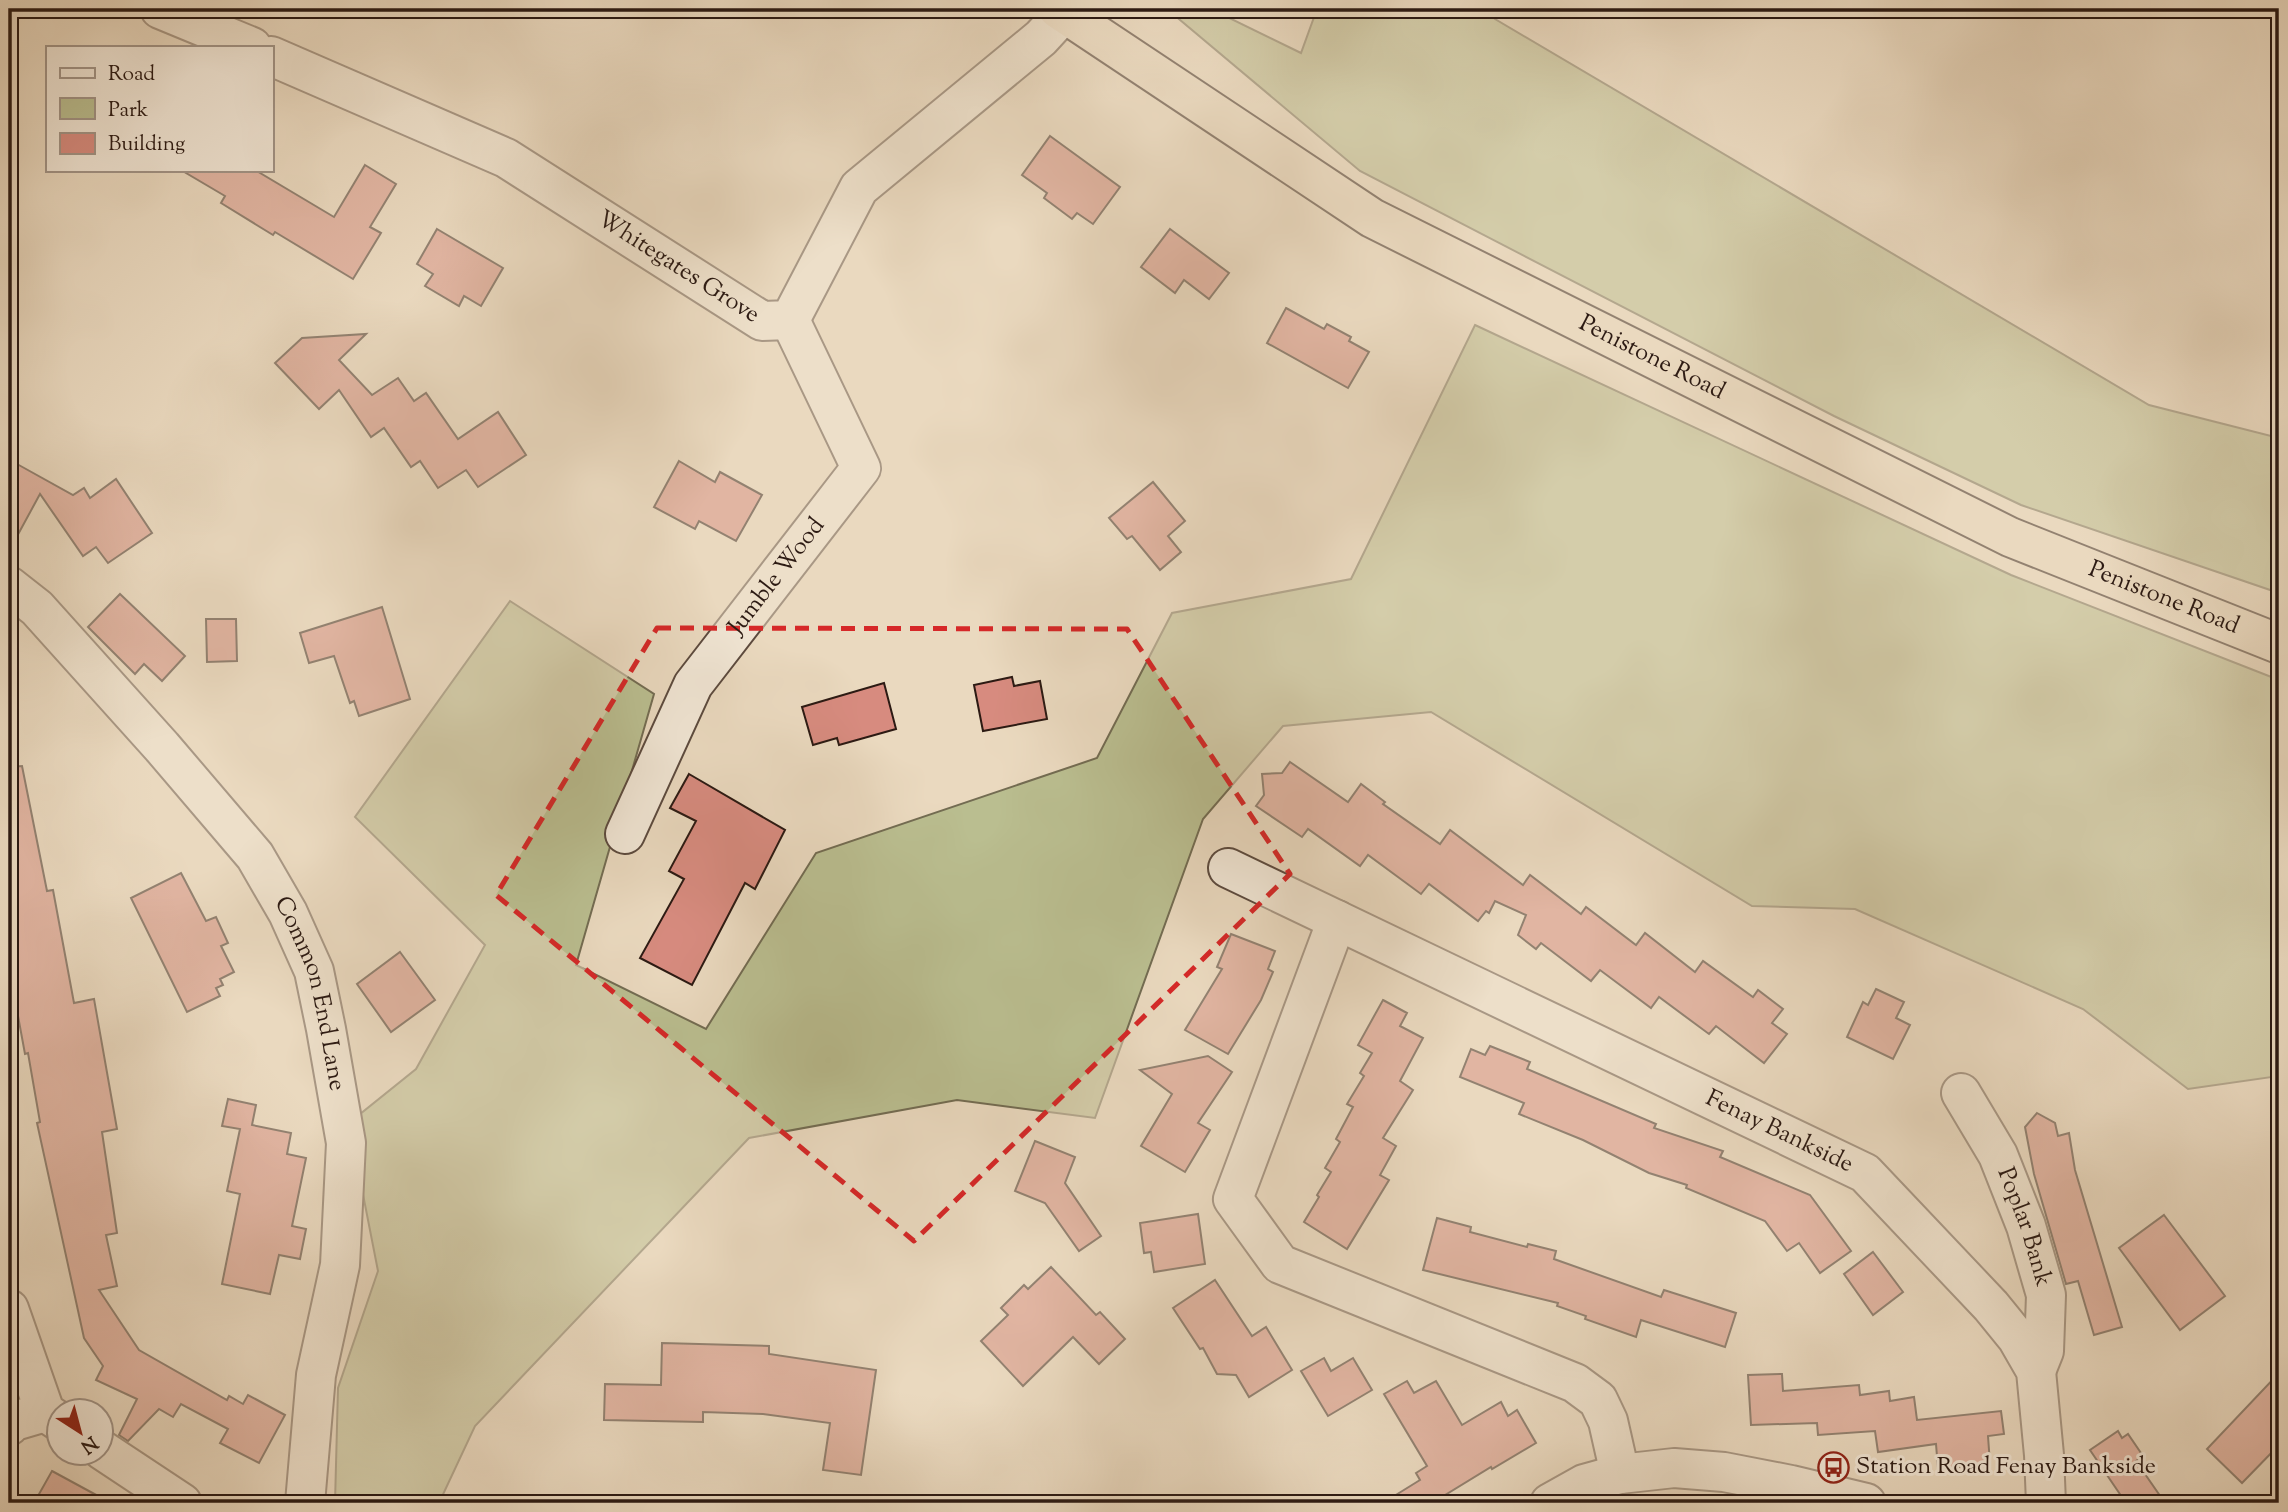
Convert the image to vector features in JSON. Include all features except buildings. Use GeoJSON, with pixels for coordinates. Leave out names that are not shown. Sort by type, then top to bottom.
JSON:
{"type":"FeatureCollection","features":[{"type":"Feature","properties":{"kind":"highway","name":"Penistone Road"},"geometry":{"type":"LineString","coordinates":[[1061,11],[1372,218],[2010,537],[2279,644]]}},
{"type":"Feature","properties":{"kind":"street"},"geometry":{"type":"LineString","coordinates":[[160,9],[250,46]]}},
{"type":"Feature","properties":{"kind":"street","name":"Whitegates Grove"},"geometry":{"type":"LineString","coordinates":[[273,57],[506,159],[762,321],[790,320],[859,188],[1041,38],[1061,11]]}},
{"type":"Feature","properties":{"kind":"street","name":"Jumble Wood"},"geometry":{"type":"LineString","coordinates":[[625,834],[693,685],[861,468],[790,320]]}},
{"type":"Feature","properties":{"kind":"street","name":"Common End Lane"},"geometry":{"type":"LineString","coordinates":[[9,586],[37,608],[162,747],[255,856],[288,913],[313,971],[346,1143],[340,1265],[316,1375],[305,1503]]}},
{"type":"Feature","properties":{"kind":"street","name":"Fenay Bankside"},"geometry":{"type":"LineString","coordinates":[[1228,868],[1865,1173],[1992,1306],[2017,1338],[2036,1371],[2046,1503]]}},
{"type":"Feature","properties":{"kind":"street"},"geometry":{"type":"LineString","coordinates":[[1337,920],[1233,1199],[1280,1264],[1575,1383],[1598,1400],[1608,1421],[1620,1474]]}},
{"type":"Feature","properties":{"kind":"street","name":"Poplar Bank"},"geometry":{"type":"LineString","coordinates":[[1961,1093],[1998,1156],[2026,1226],[2046,1295],[2044,1351],[2036,1371]]}},
{"type":"Feature","properties":{"kind":"street"},"geometry":{"type":"LineString","coordinates":[[9,1310],[46,1402]]}},
{"type":"Feature","properties":{"kind":"street"},"geometry":{"type":"LineString","coordinates":[[9,1426],[11,1422],[46,1418]]}},
{"type":"Feature","properties":{"kind":"street"},"geometry":{"type":"LineString","coordinates":[[116,1459],[182,1503]]}},
{"type":"Feature","properties":{"kind":"street"},"geometry":{"type":"LineString","coordinates":[[1550,1503],[1584,1484],[1620,1474],[1674,1468],[1724,1472],[1866,1503]]}},
{"type":"Feature","properties":{"kind":"highlighted area"},"geometry":{"type":"Polygon","coordinates":[[[657,628],[1127,629],[1290,874],[914,1241],[496,895],[657,628]]]}},
{"type":"Feature","properties":{"kind":"green space"},"geometry":{"type":"Polygon","coordinates":[[[1167,9],[1211,9],[1301,53],[1317,9],[1485,9],[1495,19],[2149,405],[2279,438],[2279,593],[2021,505],[1834,416],[1360,171],[1167,9]]]}},
{"type":"Feature","properties":{"kind":"green space"},"geometry":{"type":"Polygon","coordinates":[[[1475,325],[2011,575],[2279,680],[2279,1076],[2188,1089],[2083,1009],[1855,909],[1752,906],[1431,712],[1283,726],[1203,819],[1095,1118],[957,1100],[749,1138],[475,1426],[439,1503],[335,1503],[338,1388],[378,1271],[349,1123],[416,1069],[485,945],[355,817],[510,601],[654,694],[576,965],[706,1029],[816,853],[1097,758],[1172,613],[1351,579],[1475,325]]]}},
{"type":"Feature","properties":{"kind":"place","name":"Station Road Fenay Bankside"},"geometry":{"type":"Point","coordinates":[1833,1467]}}]}
